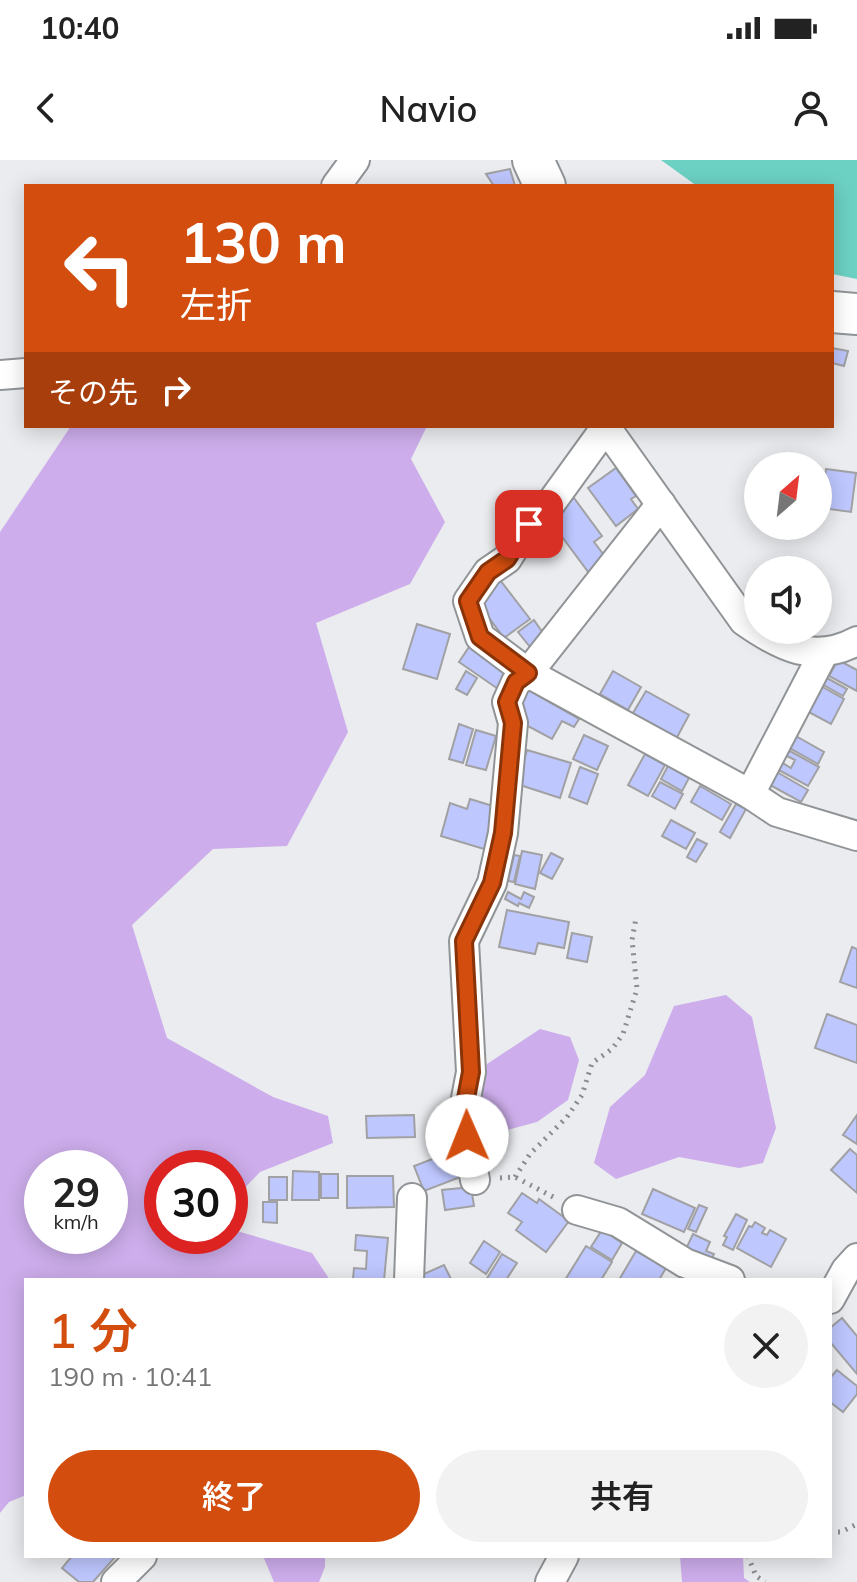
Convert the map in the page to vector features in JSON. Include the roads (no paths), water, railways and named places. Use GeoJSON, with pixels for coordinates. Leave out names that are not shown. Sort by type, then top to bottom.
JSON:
{"type":"FeatureCollection","features":[{"type":"Feature","properties":{"kind":"main road"},"geometry":{"type":"LineString","coordinates":[[533,160],[544,184]]}},
{"type":"Feature","properties":{"kind":"main road"},"geometry":{"type":"LineString","coordinates":[[834,312],[857,314]]}},
{"type":"Feature","properties":{"kind":"street"},"geometry":{"type":"LineString","coordinates":[[337,184],[355,160]]}},
{"type":"Feature","properties":{"kind":"street"},"geometry":{"type":"LineString","coordinates":[[0,375],[24,373]]}},
{"type":"Feature","properties":{"kind":"street"},"geometry":{"type":"LineString","coordinates":[[604,428],[551,503],[529,524],[507,559],[488,572],[468,601],[480,637],[528,673],[750,794],[777,812],[857,836]]}},
{"type":"Feature","properties":{"kind":"street"},"geometry":{"type":"LineString","coordinates":[[606,428],[744,621],[770,639],[796,649],[844,651]]}},
{"type":"Feature","properties":{"kind":"street"},"geometry":{"type":"LineString","coordinates":[[475,1180],[463,1114],[471,1072],[464,941],[492,883],[503,833],[513,723],[507,702],[516,682],[528,673],[661,504]]}},
{"type":"Feature","properties":{"kind":"street"},"geometry":{"type":"LineString","coordinates":[[750,794],[844,651]]}},
{"type":"Feature","properties":{"kind":"street"},"geometry":{"type":"LineString","coordinates":[[409,1278],[412,1198]]}},
{"type":"Feature","properties":{"kind":"street"},"geometry":{"type":"LineString","coordinates":[[577,1210],[618,1222],[685,1263],[725,1278]]}},
{"type":"Feature","properties":{"kind":"street"},"geometry":{"type":"LineString","coordinates":[[832,1295],[846,1270],[857,1258]]}},
{"type":"Feature","properties":{"kind":"street"},"geometry":{"type":"LineString","coordinates":[[116,1582],[140,1558]]}},
{"type":"Feature","properties":{"kind":"street"},"geometry":{"type":"LineString","coordinates":[[550,1582],[563,1558]]}}]}
